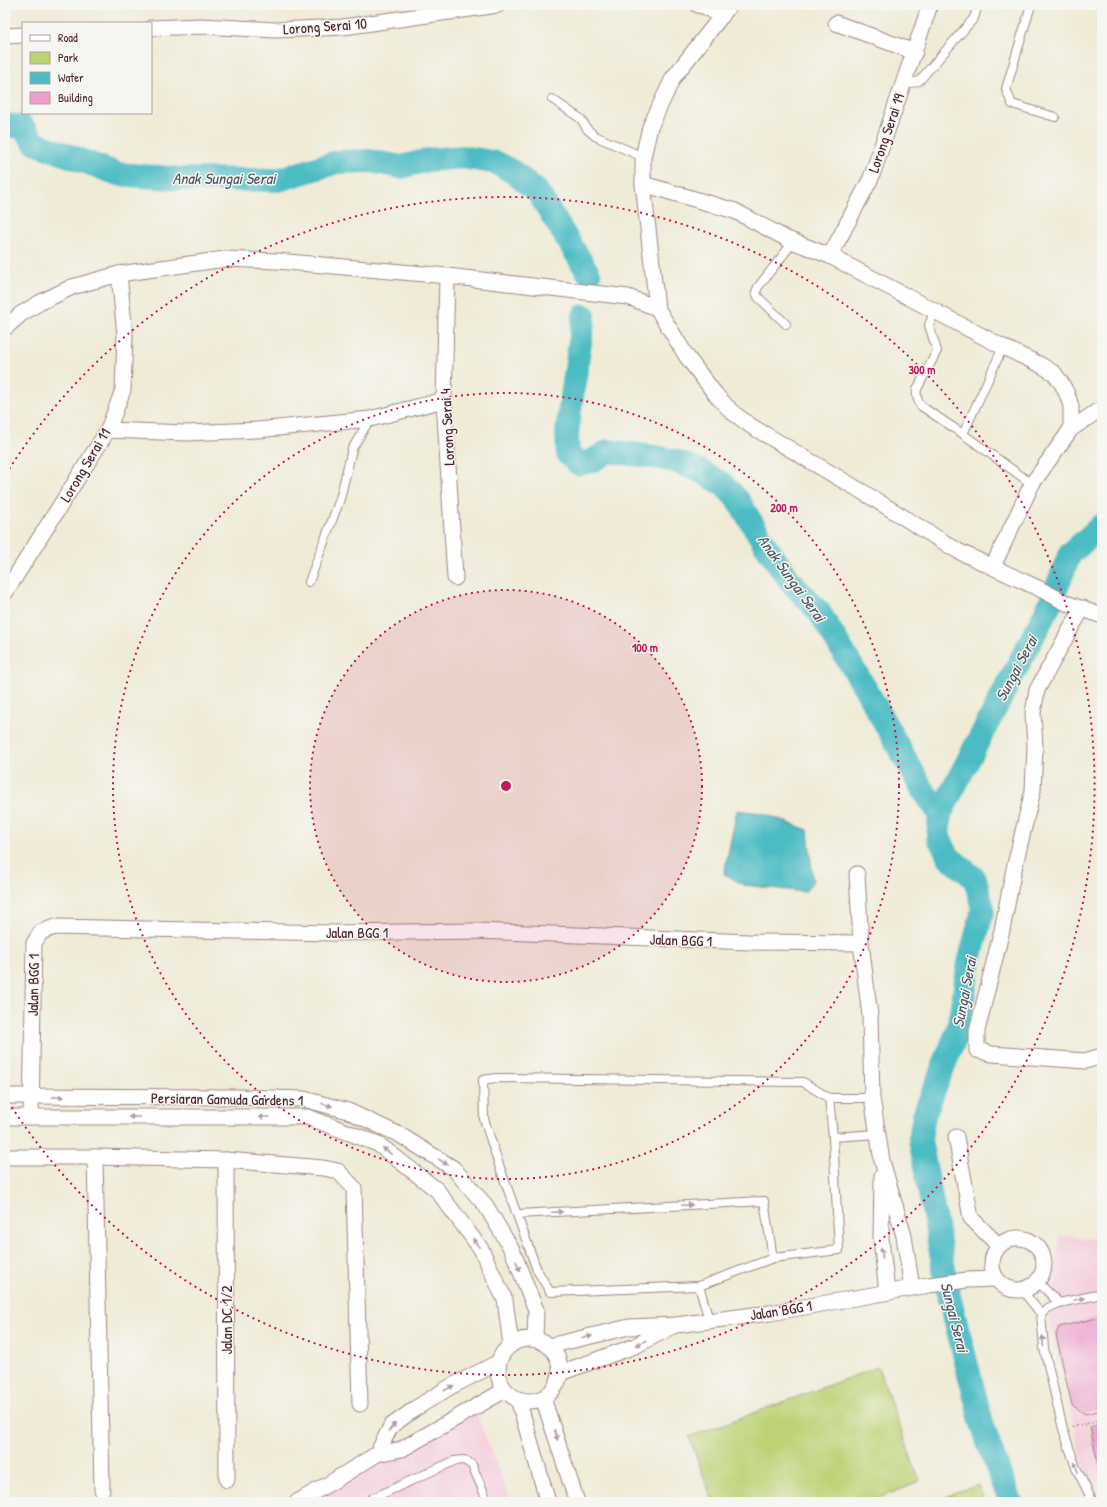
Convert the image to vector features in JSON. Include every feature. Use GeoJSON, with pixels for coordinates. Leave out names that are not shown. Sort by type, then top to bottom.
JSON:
{"type":"FeatureCollection","features":[{"type":"Feature","properties":{"kind":"street","name":"Lorong Serai 10"},"geometry":{"type":"LineString","coordinates":[[152,28],[201,26],[276,30],[343,27],[498,5]]}},
{"type":"Feature","properties":{"kind":"street"},"geometry":{"type":"LineString","coordinates":[[698,5],[726,10],[673,78],[650,127],[643,157],[643,184],[657,308],[687,357],[716,395],[732,412],[752,426],[958,551],[993,566],[1066,603],[1102,616]]}},
{"type":"Feature","properties":{"kind":"street","name":"Lorong Serai 19"},"geometry":{"type":"LineString","coordinates":[[830,256],[871,178],[930,5]]}},
{"type":"Feature","properties":{"kind":"street"},"geometry":{"type":"LineString","coordinates":[[836,23],[915,52]]}},
{"type":"Feature","properties":{"kind":"street"},"geometry":{"type":"LineString","coordinates":[[5,36],[22,35]]}},
{"type":"Feature","properties":{"kind":"street"},"geometry":{"type":"LineString","coordinates":[[643,184],[735,211],[794,241],[830,256],[1003,347],[1039,364],[1054,373],[1062,384],[1071,406],[1071,429]]}},
{"type":"Feature","properties":{"kind":"street"},"geometry":{"type":"LineString","coordinates":[[5,328],[22,314],[39,303],[72,287],[119,274],[225,259],[277,261],[447,276],[628,297],[657,308]]}},
{"type":"Feature","properties":{"kind":"street","name":"Lorong Serai 11"},"geometry":{"type":"LineString","coordinates":[[5,593],[108,430],[123,390],[125,336],[119,274]]}},
{"type":"Feature","properties":{"kind":"street","name":"Lorong Serai 4"},"geometry":{"type":"LineString","coordinates":[[447,276],[444,400],[456,578]]}},
{"type":"Feature","properties":{"kind":"street"},"geometry":{"type":"LineString","coordinates":[[108,430],[186,433],[257,430],[370,419],[444,400]]}},
{"type":"Feature","properties":{"kind":"street"},"geometry":{"type":"LineString","coordinates":[[993,566],[1032,484],[1071,429],[1102,408]]}},
{"type":"Feature","properties":{"kind":"street"},"geometry":{"type":"LineString","coordinates":[[1083,608],[1037,690],[1033,713],[1035,748],[1033,790],[1014,869],[1002,930],[976,1031],[977,1050],[992,1054],[1085,1061],[1102,1056]]}},
{"type":"Feature","properties":{"kind":"street"},"geometry":{"type":"LineString","coordinates":[[857,874],[862,943],[870,1016],[872,1098],[876,1134],[882,1161],[904,1236],[912,1288]]}},
{"type":"Feature","properties":{"kind":"street","name":"Jalan BGG 1"},"geometry":{"type":"LineString","coordinates":[[31,1117],[34,943],[41,932],[55,927],[334,933],[476,931],[749,942],[862,943]]}},
{"type":"Feature","properties":{"kind":"street","name":"Persiaran Gamuda Gardens 1"},"geometry":{"type":"LineString","coordinates":[[5,1096],[237,1097],[304,1099],[348,1111],[400,1135],[452,1168],[486,1206],[512,1250],[536,1310],[535,1339]]}},
{"type":"Feature","properties":{"kind":"street","name":"Persiaran Gamuda Gardens 1"},"geometry":{"type":"LineString","coordinates":[[5,1117],[308,1117],[378,1144],[438,1190],[481,1249],[505,1300],[511,1345]]}},
{"type":"Feature","properties":{"kind":"street"},"geometry":{"type":"LineString","coordinates":[[956,1137],[971,1218],[999,1246]]}},
{"type":"Feature","properties":{"kind":"street"},"geometry":{"type":"LineString","coordinates":[[5,1157],[96,1157],[226,1160],[323,1168],[338,1171],[354,1188],[360,1404]]}},
{"type":"Feature","properties":{"kind":"street"},"geometry":{"type":"LineString","coordinates":[[96,1157],[102,1490]]}},
{"type":"Feature","properties":{"kind":"street","name":"Jalan DC 1/2"},"geometry":{"type":"LineString","coordinates":[[226,1160],[227,1480]]}},
{"type":"Feature","properties":{"kind":"street"},"geometry":{"type":"LineString","coordinates":[[882,1161],[880,1239],[887,1292]]}},
{"type":"Feature","properties":{"kind":"street"},"geometry":{"type":"LineString","coordinates":[[1019,1237],[1028,1239],[1041,1251],[1044,1260],[1043,1272],[1038,1282],[1030,1288],[1022,1290],[1006,1288],[995,1278],[992,1268],[992,1258],[999,1246],[1010,1239],[1019,1237]]}},
{"type":"Feature","properties":{"kind":"street","name":"Jalan BGG 1"},"geometry":{"type":"LineString","coordinates":[[549,1346],[628,1327],[676,1325],[770,1312],[929,1285],[995,1278]]}},
{"type":"Feature","properties":{"kind":"street","name":"Jalan BGG 1"},"geometry":{"type":"LineString","coordinates":[[560,1373],[635,1346],[676,1325]]}},
{"type":"Feature","properties":{"kind":"street"},"geometry":{"type":"LineString","coordinates":[[535,1339],[549,1346],[555,1353],[559,1363],[560,1373],[552,1392],[535,1401],[526,1401],[518,1399],[506,1390],[499,1377],[499,1362],[504,1352],[511,1345],[518,1341],[535,1339]]}},
{"type":"Feature","properties":{"kind":"street"},"geometry":{"type":"LineString","coordinates":[[377,1454],[391,1426],[416,1408],[450,1387],[499,1362]]}},
{"type":"Feature","properties":{"kind":"street"},"geometry":{"type":"LineString","coordinates":[[297,1502],[377,1454],[402,1448],[506,1390]]}},
{"type":"Feature","properties":{"kind":"street"},"geometry":{"type":"LineString","coordinates":[[543,1398],[577,1502]]}},
{"type":"Feature","properties":{"kind":"street"},"geometry":{"type":"LineString","coordinates":[[518,1399],[548,1502]]}},
{"type":"Feature","properties":{"kind":"lane"},"geometry":{"type":"LineString","coordinates":[[903,85],[919,81],[974,18],[978,5]]}},
{"type":"Feature","properties":{"kind":"lane"},"geometry":{"type":"LineString","coordinates":[[1031,5],[1006,89],[1012,104],[1055,117]]}},
{"type":"Feature","properties":{"kind":"lane"},"geometry":{"type":"LineString","coordinates":[[552,99],[581,119],[586,129],[595,136],[643,157]]}},
{"type":"Feature","properties":{"kind":"lane"},"geometry":{"type":"LineString","coordinates":[[786,324],[758,297],[756,292],[758,287],[794,241]]}},
{"type":"Feature","properties":{"kind":"lane"},"geometry":{"type":"LineString","coordinates":[[935,310],[929,325],[937,350],[917,389],[916,395],[921,406],[963,434],[1032,484]]}},
{"type":"Feature","properties":{"kind":"lane"},"geometry":{"type":"LineString","coordinates":[[963,434],[1003,347]]}},
{"type":"Feature","properties":{"kind":"lane"},"geometry":{"type":"LineString","coordinates":[[309,582],[340,499],[352,449],[370,419]]}},
{"type":"Feature","properties":{"kind":"lane"},"geometry":{"type":"LineString","coordinates":[[829,1098],[840,1250],[773,1258],[699,1286],[550,1292],[537,1270],[484,1119],[483,1080],[496,1078],[596,1078],[803,1082],[829,1098],[872,1098]]}},
{"type":"Feature","properties":{"kind":"lane"},"geometry":{"type":"LineString","coordinates":[[832,1137],[876,1134]]}},
{"type":"Feature","properties":{"kind":"lane"},"geometry":{"type":"LineString","coordinates":[[518,1214],[764,1201],[773,1258]]}},
{"type":"Feature","properties":{"kind":"lane"},"geometry":{"type":"LineString","coordinates":[[1038,1282],[1059,1303]]}},
{"type":"Feature","properties":{"kind":"lane"},"geometry":{"type":"LineString","coordinates":[[699,1286],[709,1320]]}},
{"type":"Feature","properties":{"kind":"lane"},"geometry":{"type":"LineString","coordinates":[[1022,1290],[1041,1314],[1044,1348],[1063,1429],[1076,1468],[1093,1502]]}},
{"type":"Feature","properties":{"kind":"lane"},"geometry":{"type":"LineString","coordinates":[[1041,1314],[1048,1308],[1059,1303],[1102,1294]]}},
{"type":"Feature","properties":{"kind":"lane"},"geometry":{"type":"LineString","coordinates":[[369,1502],[372,1498],[454,1460],[464,1460],[472,1465],[488,1502]]}},
{"type":"Feature","properties":{"kind":"path"},"geometry":{"type":"LineString","coordinates":[[1063,1429],[1102,1420]]}},
{"type":"Feature","properties":{"kind":"shaded area"},"geometry":{"type":"Polygon","coordinates":[[[1060,1236],[1102,1239],[1102,1502],[1083,1467],[1049,1318],[1060,1236]]]}},
{"type":"Feature","properties":{"kind":"shaded area"},"geometry":{"type":"Polygon","coordinates":[[[477,1415],[511,1502],[299,1502],[377,1447],[425,1433],[477,1415]]]}},
{"type":"Feature","properties":{"kind":"green space"},"geometry":{"type":"Polygon","coordinates":[[[878,1367],[920,1482],[868,1502],[713,1502],[689,1437],[878,1367]]]}},
{"type":"Feature","properties":{"kind":"green space"},"geometry":{"type":"Polygon","coordinates":[[[978,1485],[985,1502],[931,1502],[978,1485]]]}},
{"type":"Feature","properties":{"kind":"water"},"geometry":{"type":"Polygon","coordinates":[[[737,810],[762,813],[808,830],[813,881],[805,892],[744,885],[724,874],[737,810]]]}},
{"type":"Feature","properties":{"kind":"building"},"geometry":{"type":"Polygon","coordinates":[[[1102,1317],[1102,1410],[1085,1414],[1072,1405],[1056,1335],[1059,1327],[1102,1317]]]}},
{"type":"Feature","properties":{"kind":"building"},"geometry":{"type":"Polygon","coordinates":[[[1102,1424],[1102,1477],[1101,1477],[1090,1427],[1102,1424]]]}},
{"type":"Feature","properties":{"kind":"waterway","name":"Anak Sungai Serai"},"geometry":{"type":"LineString","coordinates":[[5,125],[23,127],[35,143],[118,174],[181,179],[278,180],[337,162],[370,161],[401,167],[428,160],[463,157],[497,163],[513,172],[537,191],[589,274]]}},
{"type":"Feature","properties":{"kind":"waterway","name":"Anak Sungai Serai"},"geometry":{"type":"LineString","coordinates":[[584,316],[569,416],[567,435],[568,454],[579,464],[592,461],[608,451],[675,461],[700,471],[723,484],[738,500],[764,543],[791,582],[819,612],[865,688],[923,790],[940,814]]}},
{"type":"Feature","properties":{"kind":"waterway","name":"Sungai Serai"},"geometry":{"type":"LineString","coordinates":[[1011,1502],[982,1424],[949,1296],[920,1139],[924,1115],[958,1030],[969,963],[983,909],[975,879],[949,857],[938,836],[940,814],[1050,604],[1070,554],[1102,525]]}}]}
